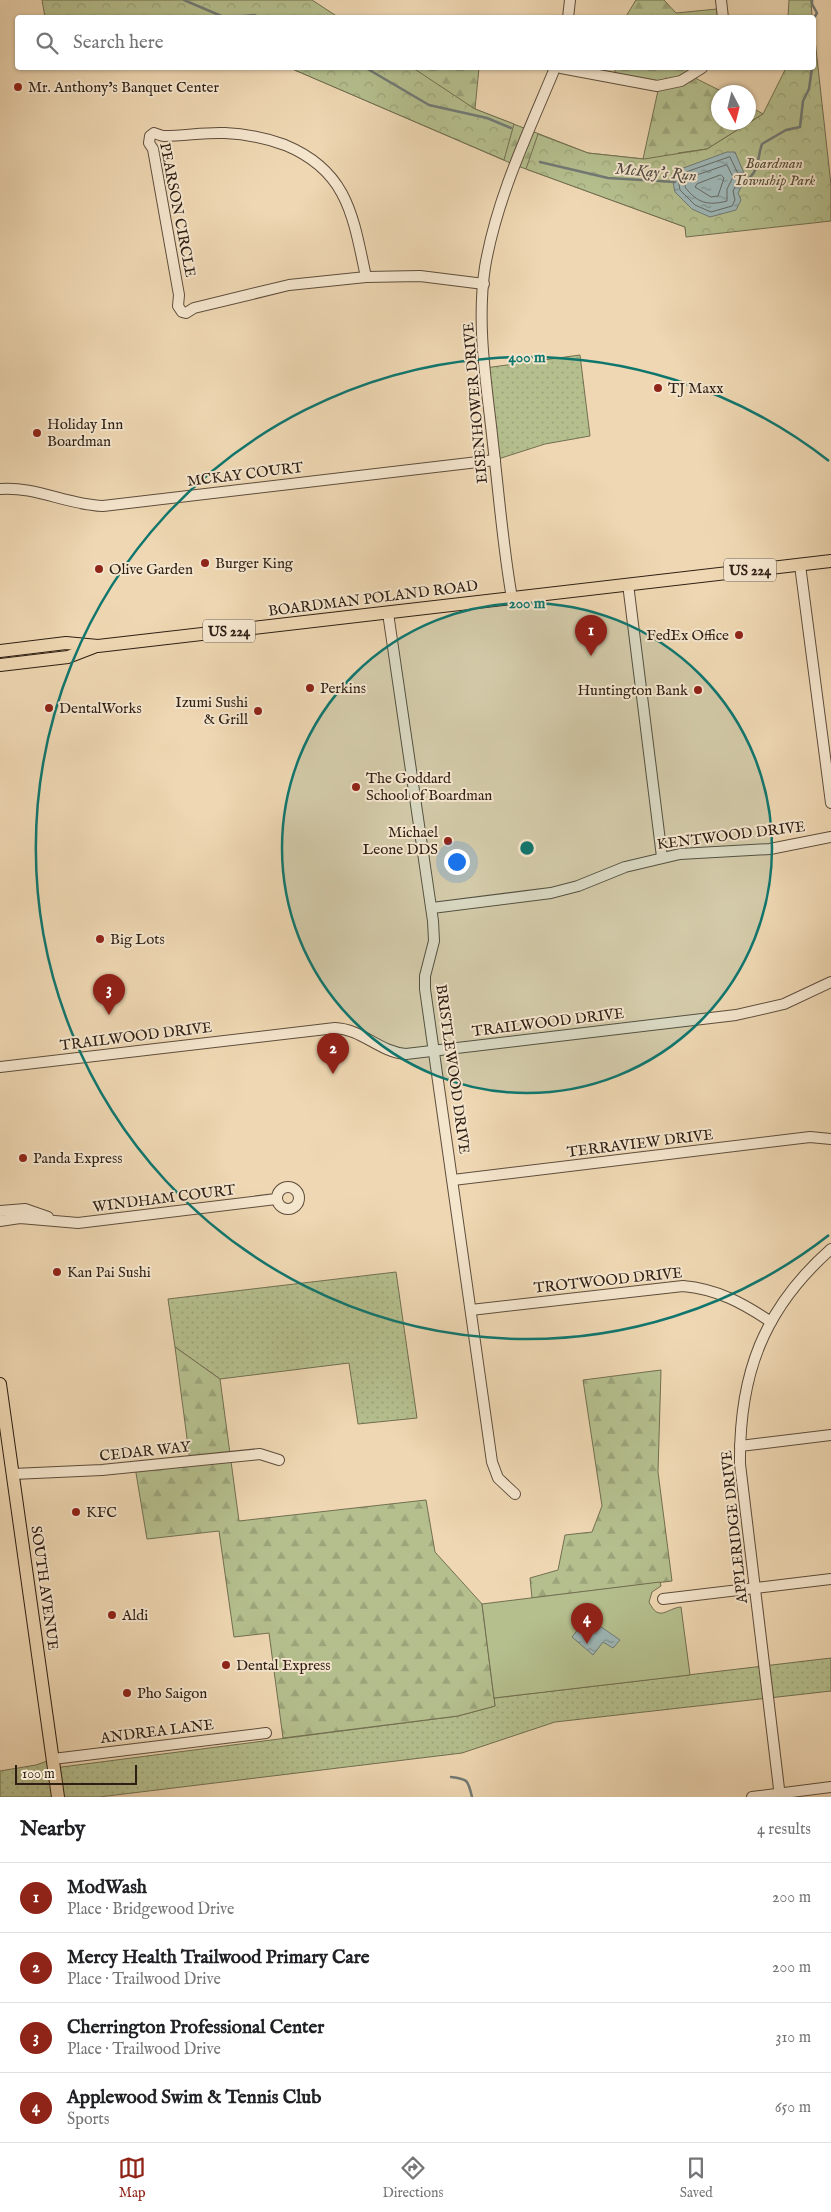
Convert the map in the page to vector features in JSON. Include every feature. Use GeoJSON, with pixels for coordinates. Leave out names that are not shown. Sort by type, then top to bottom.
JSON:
{"type":"FeatureCollection","features":[{"type":"Feature","properties":{"kind":"main road","name":"BOARDMAN POLAND ROAD"},"geometry":{"type":"LineString","coordinates":[[0,651],[66,643],[98,646],[831,561]]}},
{"type":"Feature","properties":{"kind":"main road","name":"BOARDMAN POLAND ROAD"},"geometry":{"type":"LineString","coordinates":[[0,664],[68,657],[98,646]]}},
{"type":"Feature","properties":{"kind":"main road","name":"SOUTH AVENUE"},"geometry":{"type":"LineString","coordinates":[[0,1384],[58,1797]]}},
{"type":"Feature","properties":{"kind":"street"},"geometry":{"type":"LineString","coordinates":[[568,15],[570,0]]}},
{"type":"Feature","properties":{"kind":"street"},"geometry":{"type":"LineString","coordinates":[[721,0],[723,15]]}},
{"type":"Feature","properties":{"kind":"street","name":"EISENHOWER DRIVE"},"geometry":{"type":"LineString","coordinates":[[512,598],[482,348],[484,284],[493,228],[503,195],[554,70]]}},
{"type":"Feature","properties":{"kind":"street"},"geometry":{"type":"LineString","coordinates":[[572,70],[656,86],[681,81],[699,70]]}},
{"type":"Feature","properties":{"kind":"street","name":"PEARSON CIRCLE"},"geometry":{"type":"LineString","coordinates":[[366,277],[343,195],[331,175],[312,158],[279,143],[243,134],[212,133],[162,136],[156,133],[150,136],[149,143],[153,149],[179,295],[178,306],[182,312],[186,313],[194,308],[289,285],[366,277],[420,276],[484,284]]}},
{"type":"Feature","properties":{"kind":"street","name":"MCKAY COURT"},"geometry":{"type":"LineString","coordinates":[[0,489],[29,490],[72,502],[103,506],[495,460]]}},
{"type":"Feature","properties":{"kind":"street"},"geometry":{"type":"LineString","coordinates":[[800,565],[831,803]]}},
{"type":"Feature","properties":{"kind":"street"},"geometry":{"type":"LineString","coordinates":[[628,584],[662,858]]}},
{"type":"Feature","properties":{"kind":"street","name":"BRISTLEWOOD DRIVE"},"geometry":{"type":"LineString","coordinates":[[388,612],[432,908],[434,941],[425,983],[493,1468],[498,1478],[514,1494]]}},
{"type":"Feature","properties":{"kind":"street","name":"KENTWOOD DRIVE"},"geometry":{"type":"LineString","coordinates":[[432,908],[551,893],[578,886],[625,867],[662,858],[697,852],[770,849],[831,837]]}},
{"type":"Feature","properties":{"kind":"street","name":"TRAILWOOD DRIVE"},"geometry":{"type":"LineString","coordinates":[[0,1067],[335,1028],[357,1033],[380,1047],[406,1054],[736,1014],[784,1004],[831,982]]}},
{"type":"Feature","properties":{"kind":"street","name":"TERRAVIEW DRIVE"},"geometry":{"type":"LineString","coordinates":[[453,1180],[810,1137],[831,1139]]}},
{"type":"Feature","properties":{"kind":"street","name":"WINDHAM COURT"},"geometry":{"type":"LineString","coordinates":[[0,1221],[20,1218],[78,1223],[276,1199]]}},
{"type":"Feature","properties":{"kind":"street","name":"WINDHAM COURT"},"geometry":{"type":"LineString","coordinates":[[0,1211],[26,1209],[56,1220]]}},
{"type":"Feature","properties":{"kind":"street","name":"APPLERIDGE DRIVE"},"geometry":{"type":"LineString","coordinates":[[780,1795],[740,1464],[741,1417],[747,1382],[758,1349],[771,1322],[791,1290],[831,1249]]}},
{"type":"Feature","properties":{"kind":"street","name":"TROTWOOD DRIVE"},"geometry":{"type":"LineString","coordinates":[[471,1310],[683,1286],[705,1289],[728,1296],[746,1305],[771,1322]]}},
{"type":"Feature","properties":{"kind":"street"},"geometry":{"type":"LineString","coordinates":[[740,1446],[831,1435]]}},
{"type":"Feature","properties":{"kind":"street","name":"CEDAR WAY"},"geometry":{"type":"LineString","coordinates":[[13,1474],[102,1470],[260,1454],[279,1460]]}},
{"type":"Feature","properties":{"kind":"street"},"geometry":{"type":"LineString","coordinates":[[662,1599],[831,1579]]}},
{"type":"Feature","properties":{"kind":"street","name":"ANDREA LANE"},"geometry":{"type":"LineString","coordinates":[[53,1759],[266,1733]]}},
{"type":"Feature","properties":{"kind":"street"},"geometry":{"type":"LineString","coordinates":[[752,1797],[780,1795],[831,1787]]}},
{"type":"Feature","properties":{"kind":"green space"},"geometry":{"type":"Polygon","coordinates":[[[42,0],[312,0],[335,15],[45,15],[42,0]]]}},
{"type":"Feature","properties":{"kind":"green space"},"geometry":{"type":"Polygon","coordinates":[[[636,0],[664,0],[676,13],[717,9],[718,15],[627,15],[636,0]]]}},
{"type":"Feature","properties":{"kind":"green space"},"geometry":{"type":"Polygon","coordinates":[[[789,0],[811,0],[812,15],[788,15],[789,0]]]}},
{"type":"Feature","properties":{"kind":"green space","name":"Boardman Township Park"},"geometry":{"type":"Polygon","coordinates":[[[816,49],[831,185],[831,221],[686,237],[685,227],[526,169],[538,134],[588,153],[644,159],[707,149],[737,130],[756,130],[756,118],[763,114],[785,70],[816,70],[816,49]]]}},
{"type":"Feature","properties":{"kind":"green space"},"geometry":{"type":"Polygon","coordinates":[[[295,70],[479,70],[475,109],[588,153],[643,159],[659,86],[691,76],[711,86],[711,130],[737,130],[707,149],[678,153],[702,232],[686,234],[685,227],[515,165],[295,70]]]}},
{"type":"Feature","properties":{"kind":"green space"},"geometry":{"type":"Polygon","coordinates":[[[295,70],[416,70],[475,109],[514,124],[504,160],[295,70]]]}},
{"type":"Feature","properties":{"kind":"green space"},"geometry":{"type":"Polygon","coordinates":[[[615,70],[692,70],[676,78],[656,81],[614,74],[615,70]]]}},
{"type":"Feature","properties":{"kind":"green space"},"geometry":{"type":"Polygon","coordinates":[[[756,110],[763,114],[756,118],[756,110]]]}},
{"type":"Feature","properties":{"kind":"green space"},"geometry":{"type":"Polygon","coordinates":[[[580,355],[590,436],[545,444],[495,460],[485,368],[580,355]]]}},
{"type":"Feature","properties":{"kind":"green space"},"geometry":{"type":"Polygon","coordinates":[[[396,1272],[417,1418],[358,1424],[349,1363],[220,1379],[175,1347],[168,1299],[396,1272]]]}},
{"type":"Feature","properties":{"kind":"green space"},"geometry":{"type":"Polygon","coordinates":[[[175,1347],[220,1379],[239,1521],[426,1500],[435,1552],[482,1604],[495,1706],[458,1716],[283,1738],[269,1633],[234,1637],[219,1531],[147,1539],[135,1467],[190,1461],[175,1347]]]}},
{"type":"Feature","properties":{"kind":"green space"},"geometry":{"type":"Polygon","coordinates":[[[661,1370],[658,1472],[672,1581],[532,1598],[530,1578],[558,1570],[565,1535],[592,1532],[602,1506],[583,1380],[661,1370]]]}},
{"type":"Feature","properties":{"kind":"green space"},"geometry":{"type":"Polygon","coordinates":[[[660,1582],[661,1586],[652,1592],[649,1602],[656,1612],[660,1613],[681,1607],[690,1675],[494,1698],[482,1604],[660,1582]]]}},
{"type":"Feature","properties":{"kind":"green space"},"geometry":{"type":"Polygon","coordinates":[[[831,1658],[831,1691],[555,1722],[462,1753],[99,1797],[0,1797],[0,1771],[36,1765],[53,1759],[54,1768],[458,1716],[495,1706],[494,1698],[831,1658]]]}},
{"type":"Feature","properties":{"kind":"water"},"geometry":{"type":"Polygon","coordinates":[[[727,152],[735,152],[746,178],[738,193],[741,200],[736,210],[710,217],[692,209],[675,192],[672,177],[678,170],[727,152]]]}},
{"type":"Feature","properties":{"kind":"water"},"geometry":{"type":"Polygon","coordinates":[[[597,1624],[620,1640],[613,1648],[603,1642],[593,1655],[572,1637],[579,1628],[589,1635],[597,1624]]]}},
{"type":"Feature","properties":{"kind":"waterway","name":"McKay's Run"},"geometry":{"type":"LineString","coordinates":[[184,0],[219,15]]}},
{"type":"Feature","properties":{"kind":"waterway","name":"McKay's Run"},"geometry":{"type":"LineString","coordinates":[[812,0],[817,13],[816,15]]}},
{"type":"Feature","properties":{"kind":"waterway","name":"McKay's Run"},"geometry":{"type":"LineString","coordinates":[[369,70],[429,105],[487,118],[511,128]]}},
{"type":"Feature","properties":{"kind":"waterway","name":"McKay's Run"},"geometry":{"type":"LineString","coordinates":[[741,180],[745,181],[756,169],[762,144],[786,130],[800,127],[803,101],[809,89],[812,70]]}},
{"type":"Feature","properties":{"kind":"waterway","name":"McKay's Run"},"geometry":{"type":"LineString","coordinates":[[540,162],[608,178],[675,182]]}},
{"type":"Feature","properties":{"kind":"waterway"},"geometry":{"type":"LineString","coordinates":[[451,1777],[466,1781],[472,1797]]}},
{"type":"Feature","properties":{"kind":"place","name":"Mr. Anthony's Banquet Center"},"geometry":{"type":"Point","coordinates":[18,87]}},
{"type":"Feature","properties":{"kind":"place","name":"TJ Maxx"},"geometry":{"type":"Point","coordinates":[658,388]}},
{"type":"Feature","properties":{"kind":"place","name":"Holiday Inn Boardman"},"geometry":{"type":"Point","coordinates":[37,433]}},
{"type":"Feature","properties":{"kind":"place","name":"Burger King"},"geometry":{"type":"Point","coordinates":[205,563]}},
{"type":"Feature","properties":{"kind":"place","name":"Olive Garden"},"geometry":{"type":"Point","coordinates":[99,569]}},
{"type":"Feature","properties":{"kind":"place","name":"FedEx Office"},"geometry":{"type":"Point","coordinates":[739,635]}},
{"type":"Feature","properties":{"kind":"place","name":"ModWash"},"geometry":{"type":"Point","coordinates":[591,656]}},
{"type":"Feature","properties":{"kind":"place","name":"Perkins"},"geometry":{"type":"Point","coordinates":[310,688]}},
{"type":"Feature","properties":{"kind":"place","name":"Huntington Bank"},"geometry":{"type":"Point","coordinates":[698,690]}},
{"type":"Feature","properties":{"kind":"place","name":"DentalWorks"},"geometry":{"type":"Point","coordinates":[49,708]}},
{"type":"Feature","properties":{"kind":"place","name":"Izumi Sushi & Grill"},"geometry":{"type":"Point","coordinates":[258,711]}},
{"type":"Feature","properties":{"kind":"place","name":"The Goddard School of Boardman"},"geometry":{"type":"Point","coordinates":[356,787]}},
{"type":"Feature","properties":{"kind":"place","name":"Michael Leone DDS"},"geometry":{"type":"Point","coordinates":[448,841]}},
{"type":"Feature","properties":{"kind":"place","name":"Big Lots"},"geometry":{"type":"Point","coordinates":[100,939]}},
{"type":"Feature","properties":{"kind":"place","name":"Cherrington Professional Center"},"geometry":{"type":"Point","coordinates":[109,1015]}},
{"type":"Feature","properties":{"kind":"place","name":"Mercy Health Trailwood Primary Care"},"geometry":{"type":"Point","coordinates":[333,1074]}},
{"type":"Feature","properties":{"kind":"place","name":"Panda Express"},"geometry":{"type":"Point","coordinates":[23,1158]}},
{"type":"Feature","properties":{"kind":"place","name":"Kan Pai Sushi"},"geometry":{"type":"Point","coordinates":[57,1272]}},
{"type":"Feature","properties":{"kind":"place","name":"KFC"},"geometry":{"type":"Point","coordinates":[76,1512]}},
{"type":"Feature","properties":{"kind":"place","name":"Aldi"},"geometry":{"type":"Point","coordinates":[112,1615]}},
{"type":"Feature","properties":{"kind":"place","name":"Applewood Swim & Tennis Club"},"geometry":{"type":"Point","coordinates":[587,1644]}},
{"type":"Feature","properties":{"kind":"place","name":"Dental Express"},"geometry":{"type":"Point","coordinates":[226,1665]}},
{"type":"Feature","properties":{"kind":"place","name":"Pho Saigon"},"geometry":{"type":"Point","coordinates":[127,1693]}}]}
